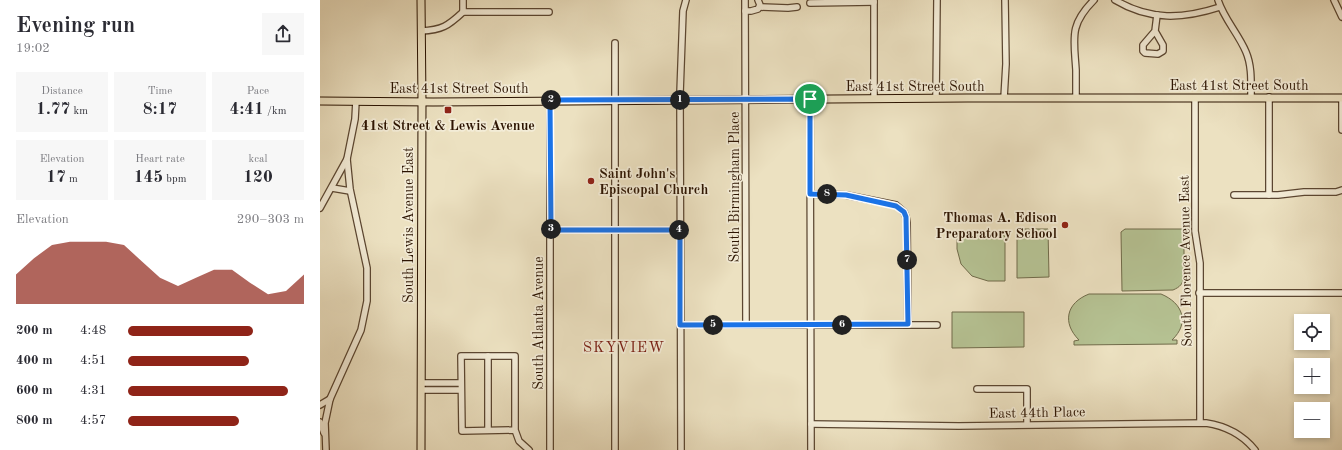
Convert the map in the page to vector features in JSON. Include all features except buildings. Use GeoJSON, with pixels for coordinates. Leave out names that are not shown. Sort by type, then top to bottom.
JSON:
{"type":"FeatureCollection","features":[{"type":"Feature","properties":{"kind":"main road","name":"South Lewis Avenue East"},"geometry":{"type":"LineString","coordinates":[[421,0],[421,450]]}},
{"type":"Feature","properties":{"kind":"main road","name":"East 41st Street South"},"geometry":{"type":"LineString","coordinates":[[320,101],[422,102],[936,98],[1342,98]]}},
{"type":"Feature","properties":{"kind":"street"},"geometry":{"type":"LineString","coordinates":[[463,0],[463,12]]}},
{"type":"Feature","properties":{"kind":"street"},"geometry":{"type":"LineString","coordinates":[[681,450],[680,100],[683,11],[686,0]]}},
{"type":"Feature","properties":{"kind":"street","name":"South Birmingham Place"},"geometry":{"type":"LineString","coordinates":[[745,0],[746,325]]}},
{"type":"Feature","properties":{"kind":"street"},"geometry":{"type":"LineString","coordinates":[[758,0],[760,7]]}},
{"type":"Feature","properties":{"kind":"street"},"geometry":{"type":"LineString","coordinates":[[936,0],[936,98]]}},
{"type":"Feature","properties":{"kind":"street"},"geometry":{"type":"LineString","coordinates":[[1004,98],[1006,64],[1005,0]]}},
{"type":"Feature","properties":{"kind":"street"},"geometry":{"type":"LineString","coordinates":[[1076,98],[1074,34],[1082,14],[1094,0]]}},
{"type":"Feature","properties":{"kind":"street"},"geometry":{"type":"LineString","coordinates":[[1115,0],[1140,11],[1157,15],[1185,16],[1201,13],[1220,6]]}},
{"type":"Feature","properties":{"kind":"street"},"geometry":{"type":"LineString","coordinates":[[1218,0],[1246,52],[1250,67],[1251,98]]}},
{"type":"Feature","properties":{"kind":"street"},"geometry":{"type":"LineString","coordinates":[[1334,0],[1342,17]]}},
{"type":"Feature","properties":{"kind":"street"},"geometry":{"type":"LineString","coordinates":[[810,3],[874,1],[874,99]]}},
{"type":"Feature","properties":{"kind":"street"},"geometry":{"type":"LineString","coordinates":[[745,12],[756,10],[760,7],[797,7]]}},
{"type":"Feature","properties":{"kind":"street"},"geometry":{"type":"LineString","coordinates":[[421,31],[441,29],[463,12],[549,12]]}},
{"type":"Feature","properties":{"kind":"street"},"geometry":{"type":"LineString","coordinates":[[1155,31],[1163,45],[1163,51],[1153,55],[1144,53],[1142,45],[1155,31],[1157,15]]}},
{"type":"Feature","properties":{"kind":"street"},"geometry":{"type":"LineString","coordinates":[[615,43],[615,450]]}},
{"type":"Feature","properties":{"kind":"street","name":"South Florence Avenue East"},"geometry":{"type":"LineString","coordinates":[[1195,98],[1195,231],[1200,263],[1200,423]]}},
{"type":"Feature","properties":{"kind":"street"},"geometry":{"type":"LineString","coordinates":[[1269,98],[1269,195]]}},
{"type":"Feature","properties":{"kind":"street"},"geometry":{"type":"LineString","coordinates":[[1342,98],[1342,130]]}},
{"type":"Feature","properties":{"kind":"street"},"geometry":{"type":"LineString","coordinates":[[810,99],[811,450]]}},
{"type":"Feature","properties":{"kind":"street","name":"South Atlanta Avenue"},"geometry":{"type":"LineString","coordinates":[[550,100],[550,450]]}},
{"type":"Feature","properties":{"kind":"street"},"geometry":{"type":"LineString","coordinates":[[320,208],[347,159],[355,119],[356,101]]}},
{"type":"Feature","properties":{"kind":"street"},"geometry":{"type":"LineString","coordinates":[[326,450],[325,436],[330,399],[361,330],[367,301],[367,268],[350,191],[347,159]]}},
{"type":"Feature","properties":{"kind":"street"},"geometry":{"type":"LineString","coordinates":[[332,188],[350,191]]}},
{"type":"Feature","properties":{"kind":"street"},"geometry":{"type":"LineString","coordinates":[[1234,195],[1336,192],[1342,190]]}},
{"type":"Feature","properties":{"kind":"street"},"geometry":{"type":"LineString","coordinates":[[810,194],[846,195],[896,206],[904,212],[907,223],[908,324]]}},
{"type":"Feature","properties":{"kind":"street"},"geometry":{"type":"LineString","coordinates":[[551,230],[680,230]]}},
{"type":"Feature","properties":{"kind":"street"},"geometry":{"type":"LineString","coordinates":[[1199,293],[1342,293]]}},
{"type":"Feature","properties":{"kind":"street"},"geometry":{"type":"LineString","coordinates":[[680,325],[937,325]]}},
{"type":"Feature","properties":{"kind":"street"},"geometry":{"type":"LineString","coordinates":[[516,430],[462,430],[461,356],[515,356],[516,430],[520,441],[528,450]]}},
{"type":"Feature","properties":{"kind":"street"},"geometry":{"type":"LineString","coordinates":[[488,356],[488,430]]}},
{"type":"Feature","properties":{"kind":"street"},"geometry":{"type":"LineString","coordinates":[[421,386],[461,383]]}},
{"type":"Feature","properties":{"kind":"street"},"geometry":{"type":"LineString","coordinates":[[421,386],[461,390]]}},
{"type":"Feature","properties":{"kind":"street"},"geometry":{"type":"LineString","coordinates":[[978,389],[1027,389],[1027,424]]}},
{"type":"Feature","properties":{"kind":"street"},"geometry":{"type":"LineString","coordinates":[[320,405],[330,399]]}},
{"type":"Feature","properties":{"kind":"street"},"geometry":{"type":"LineString","coordinates":[[320,422],[325,436]]}},
{"type":"Feature","properties":{"kind":"street","name":"East 44th Place"},"geometry":{"type":"LineString","coordinates":[[811,424],[959,426],[1200,423],[1214,424],[1230,430],[1246,440],[1255,450]]}},
{"type":"Feature","properties":{"kind":"green space"},"geometry":{"type":"Polygon","coordinates":[[[1017,229],[1048,229],[1049,277],[1017,278],[1017,229]]]}},
{"type":"Feature","properties":{"kind":"green space"},"geometry":{"type":"Polygon","coordinates":[[[1125,229],[1184,229],[1184,276],[1182,283],[1179,286],[1173,290],[1122,291],[1121,232],[1125,229]]]}},
{"type":"Feature","properties":{"kind":"green space"},"geometry":{"type":"Polygon","coordinates":[[[1001,231],[1005,237],[1005,281],[988,281],[972,276],[961,264],[957,249],[957,232],[1001,231]]]}},
{"type":"Feature","properties":{"kind":"green space"},"geometry":{"type":"Polygon","coordinates":[[[1089,294],[1161,294],[1169,298],[1175,303],[1182,314],[1181,327],[1178,334],[1172,340],[1177,340],[1177,344],[1074,345],[1074,341],[1079,340],[1070,327],[1069,314],[1075,303],[1089,294]]]}},
{"type":"Feature","properties":{"kind":"green space"},"geometry":{"type":"Polygon","coordinates":[[[952,312],[1024,312],[1024,347],[952,348],[952,312]]]}},
{"type":"Feature","properties":{"kind":"place","name":"41st Street & Lewis Avenue"},"geometry":{"type":"Point","coordinates":[448,110]}},
{"type":"Feature","properties":{"kind":"place","name":"Saint John's Episcopal Church"},"geometry":{"type":"Point","coordinates":[591,181]}},
{"type":"Feature","properties":{"kind":"place","name":"Thomas A. Edison Preparatory School"},"geometry":{"type":"Point","coordinates":[1065,225]}},
{"type":"Feature","properties":{"kind":"district","name":"SKYVIEW"},"geometry":{"type":"Point","coordinates":[624,347]}},
{"type":"Feature","properties":{"kind":"route"},"geometry":{"type":"LineString","coordinates":[[810,99],[810,194],[831,194],[858,197],[896,206],[904,212],[907,223],[908,324],[810,326],[680,325],[680,230],[551,230],[550,100],[810,99]]}}]}
